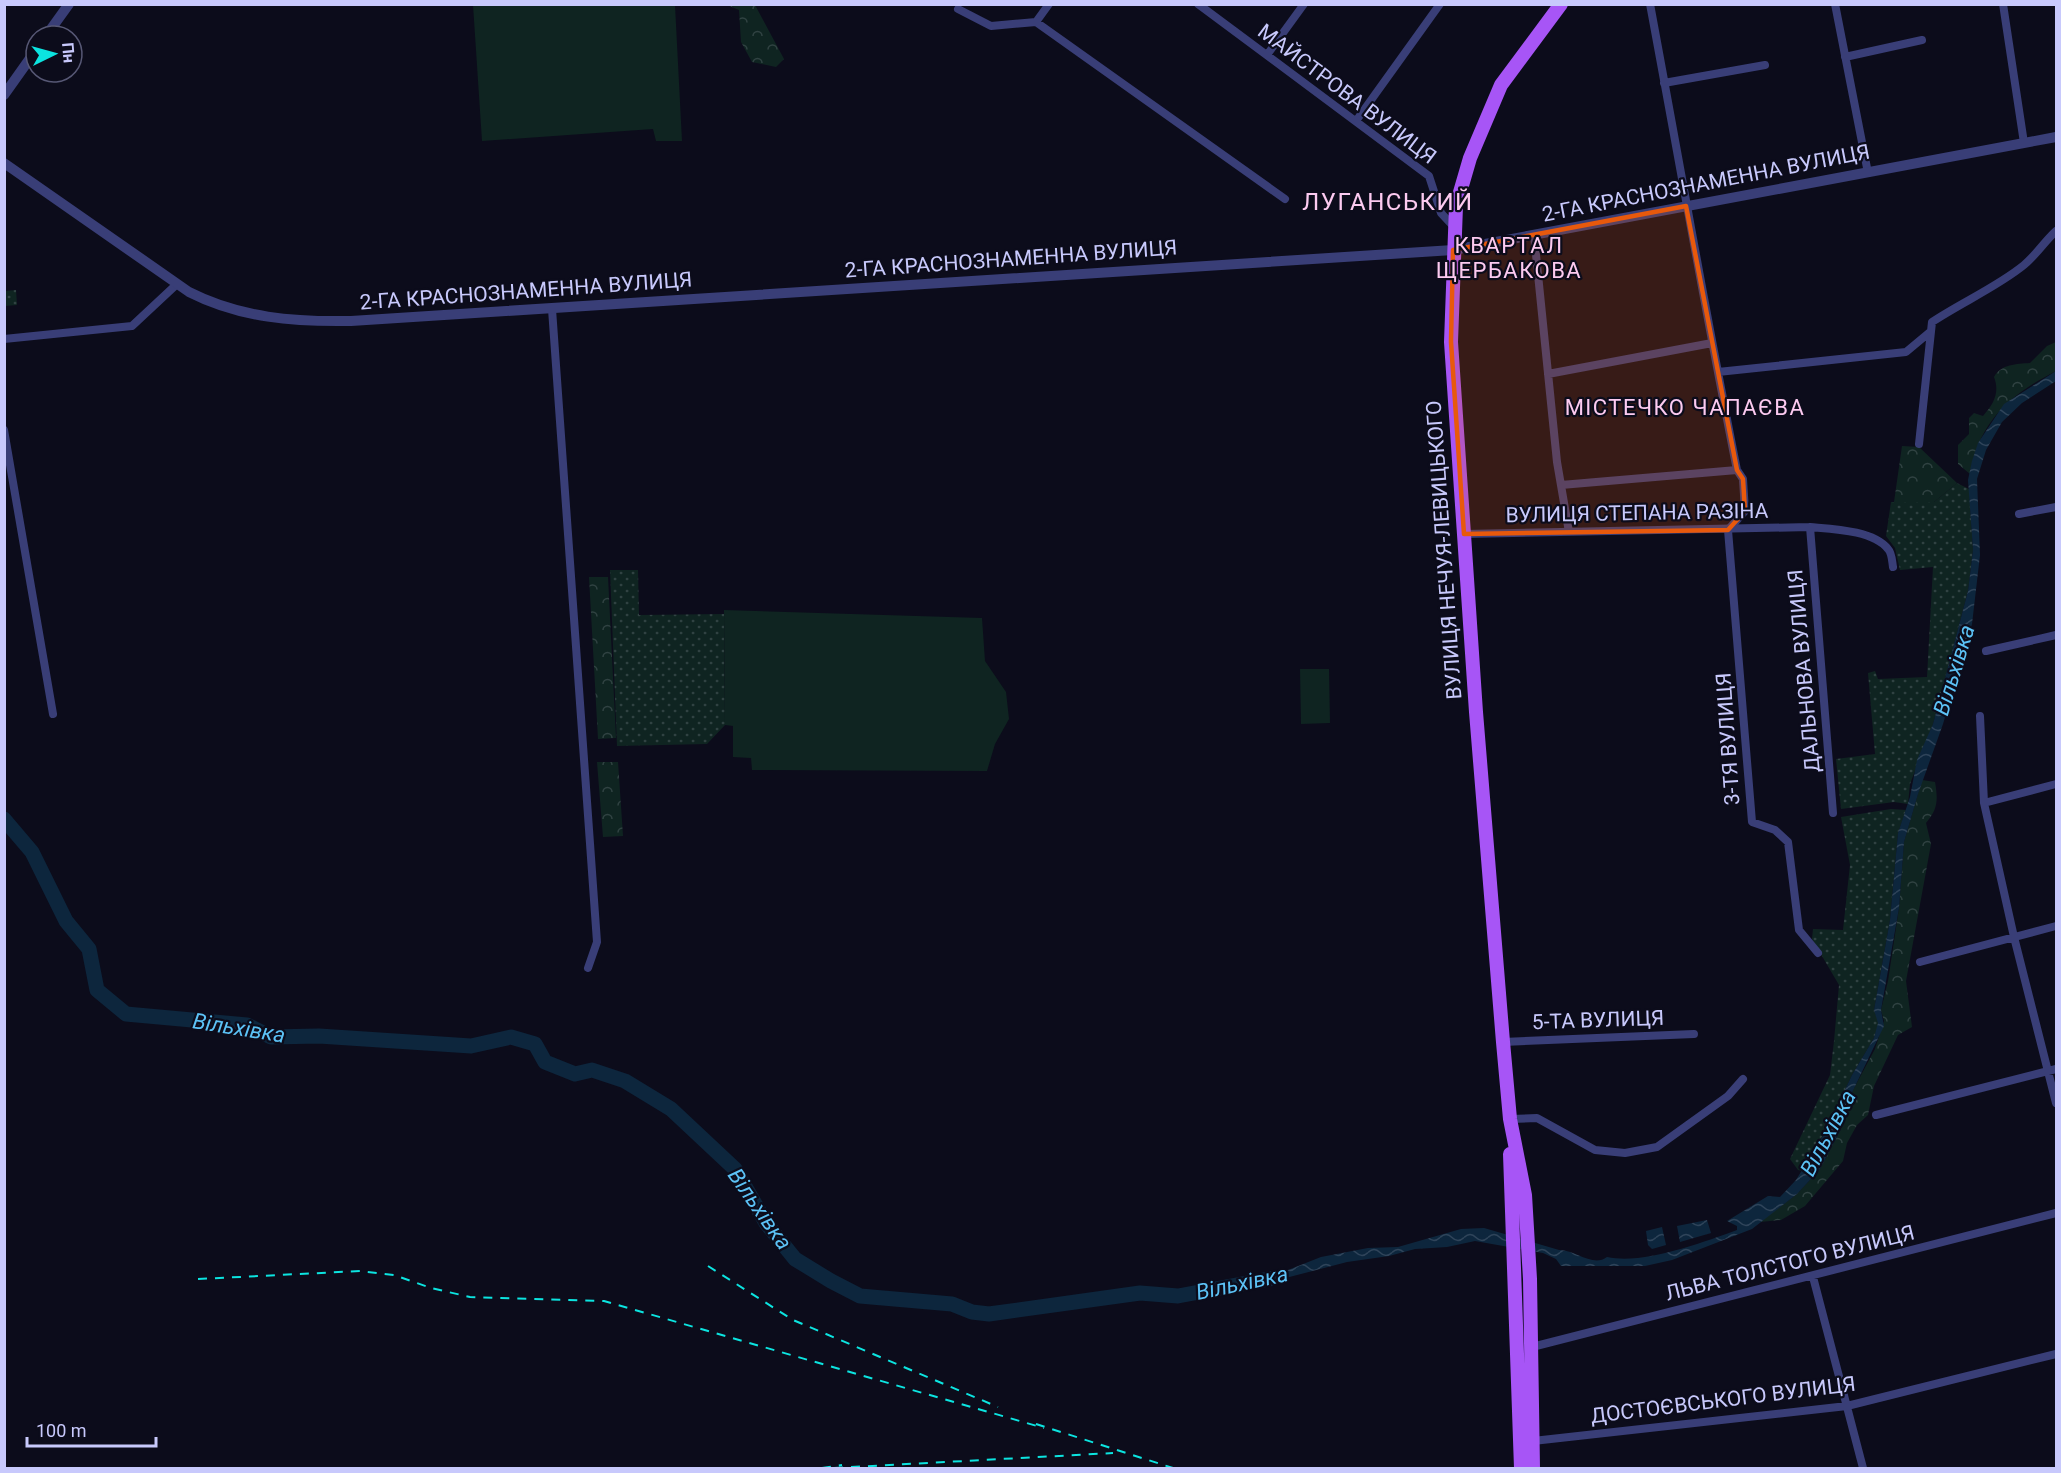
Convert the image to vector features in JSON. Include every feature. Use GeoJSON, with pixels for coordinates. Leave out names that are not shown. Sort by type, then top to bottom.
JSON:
{"type":"FeatureCollection","features":[{"type":"Feature","properties":{"kind":"main road","name":"ВУЛИЦЯ НЕЧУЯ-ЛЕВИЦЬКОГО"},"geometry":{"type":"LineString","coordinates":[[1518,1196],[1503,1042],[1464,534],[1451,342],[1453,250],[1456,206],[1470,158],[1501,85],[1561,4]]}},
{"type":"Feature","properties":{"kind":"main road"},"geometry":{"type":"LineString","coordinates":[[1518,1196],[1515,1279],[1521,1468]]}},
{"type":"Feature","properties":{"kind":"main road"},"geometry":{"type":"LineString","coordinates":[[1518,1196],[1530,1279],[1533,1468]]}},
{"type":"Feature","properties":{"kind":"street"},"geometry":{"type":"LineString","coordinates":[[55,24],[69,4]]}},
{"type":"Feature","properties":{"kind":"street"},"geometry":{"type":"LineString","coordinates":[[1036,22],[1049,4]]}},
{"type":"Feature","properties":{"kind":"street","name":"МАЙСТРОВА ВУЛИЦЯ"},"geometry":{"type":"LineString","coordinates":[[1198,4],[1429,176],[1441,213],[1455,228]]}},
{"type":"Feature","properties":{"kind":"street"},"geometry":{"type":"LineString","coordinates":[[1267,55],[1304,4]]}},
{"type":"Feature","properties":{"kind":"street"},"geometry":{"type":"LineString","coordinates":[[1356,121],[1440,4]]}},
{"type":"Feature","properties":{"kind":"street"},"geometry":{"type":"LineString","coordinates":[[1650,4],[1686,206],[1699,261],[1712,343],[1737,470],[1743,479],[1745,511],[1728,530]]}},
{"type":"Feature","properties":{"kind":"street"},"geometry":{"type":"LineString","coordinates":[[1835,4],[1868,173]]}},
{"type":"Feature","properties":{"kind":"street"},"geometry":{"type":"LineString","coordinates":[[2003,4],[2024,143]]}},
{"type":"Feature","properties":{"kind":"street"},"geometry":{"type":"LineString","coordinates":[[958,9],[991,26],[1036,22],[1285,199]]}},
{"type":"Feature","properties":{"kind":"street"},"geometry":{"type":"LineString","coordinates":[[1845,57],[1922,40]]}},
{"type":"Feature","properties":{"kind":"street"},"geometry":{"type":"LineString","coordinates":[[1664,83],[1765,65]]}},
{"type":"Feature","properties":{"kind":"street"},"geometry":{"type":"LineString","coordinates":[[4,95],[24,67]]}},
{"type":"Feature","properties":{"kind":"street","name":"2-ГА КРАСНОЗНАМЕННА ВУЛИЦЯ"},"geometry":{"type":"LineString","coordinates":[[4,163],[177,284],[214,305],[240,313],[312,322],[552,309],[1453,250],[2056,138]]}},
{"type":"Feature","properties":{"kind":"street"},"geometry":{"type":"LineString","coordinates":[[1919,444],[1929,333],[1932,322],[2022,267],[2039,252],[2046,240],[2056,231]]}},
{"type":"Feature","properties":{"kind":"street"},"geometry":{"type":"LineString","coordinates":[[1534,235],[1561,485],[1569,532]]}},
{"type":"Feature","properties":{"kind":"street"},"geometry":{"type":"LineString","coordinates":[[4,339],[132,326],[177,284]]}},
{"type":"Feature","properties":{"kind":"street"},"geometry":{"type":"LineString","coordinates":[[552,309],[597,942],[588,968]]}},
{"type":"Feature","properties":{"kind":"street"},"geometry":{"type":"LineString","coordinates":[[1718,372],[1906,352],[1929,333]]}},
{"type":"Feature","properties":{"kind":"street"},"geometry":{"type":"LineString","coordinates":[[1548,374],[1712,343]]}},
{"type":"Feature","properties":{"kind":"street"},"geometry":{"type":"LineString","coordinates":[[4,430],[53,714]]}},
{"type":"Feature","properties":{"kind":"street"},"geometry":{"type":"LineString","coordinates":[[1561,485],[1737,470]]}},
{"type":"Feature","properties":{"kind":"street"},"geometry":{"type":"LineString","coordinates":[[2019,514],[2056,507]]}},
{"type":"Feature","properties":{"kind":"street","name":"ВУЛИЦЯ СТЕПАНА РАЗІНА"},"geometry":{"type":"LineString","coordinates":[[1464,534],[1810,527],[1860,533],[1890,550],[1893,567]]}},
{"type":"Feature","properties":{"kind":"street","name":"ДАЛЬНОВА ВУЛИЦЯ"},"geometry":{"type":"LineString","coordinates":[[1810,527],[1833,813]]}},
{"type":"Feature","properties":{"kind":"street","name":"3-ТЯ ВУЛИЦЯ"},"geometry":{"type":"LineString","coordinates":[[1728,530],[1752,822],[1774,830],[1788,842],[1799,930],[1818,953]]}},
{"type":"Feature","properties":{"kind":"street"},"geometry":{"type":"LineString","coordinates":[[1986,651],[2056,635]]}},
{"type":"Feature","properties":{"kind":"street"},"geometry":{"type":"LineString","coordinates":[[1980,716],[1984,803],[2014,938],[2052,1070],[2056,1103]]}},
{"type":"Feature","properties":{"kind":"street"},"geometry":{"type":"LineString","coordinates":[[1984,803],[2056,784]]}},
{"type":"Feature","properties":{"kind":"street"},"geometry":{"type":"LineString","coordinates":[[1920,962],[2056,926]]}},
{"type":"Feature","properties":{"kind":"street","name":"5-ТА ВУЛИЦЯ"},"geometry":{"type":"LineString","coordinates":[[1503,1042],[1694,1034]]}},
{"type":"Feature","properties":{"kind":"street"},"geometry":{"type":"LineString","coordinates":[[1876,1115],[2052,1070]]}},
{"type":"Feature","properties":{"kind":"street"},"geometry":{"type":"LineString","coordinates":[[1510,1119],[1538,1118],[1595,1150],[1625,1153],[1657,1147],[1728,1096],[1743,1079]]}},
{"type":"Feature","properties":{"kind":"street","name":"ЛЬВА ТОЛСТОГО ВУЛИЦЯ"},"geometry":{"type":"LineString","coordinates":[[1532,1347],[1813,1277],[2056,1213]]}},
{"type":"Feature","properties":{"kind":"street"},"geometry":{"type":"LineString","coordinates":[[1813,1277],[1863,1468]]}},
{"type":"Feature","properties":{"kind":"street","name":"ДОСТОЄВСЬКОГО ВУЛИЦЯ"},"geometry":{"type":"LineString","coordinates":[[1533,1441],[1847,1406],[2056,1354]]}},
{"type":"Feature","properties":{"kind":"highlighted area"},"geometry":{"type":"Polygon","coordinates":[[[1686,206],[1737,470],[1743,479],[1745,511],[1728,530],[1464,534],[1451,342],[1453,250],[1686,206]]]}},
{"type":"Feature","properties":{"kind":"green space"},"geometry":{"type":"Polygon","coordinates":[[[473,5],[675,5],[682,141],[656,141],[653,129],[482,141],[473,5]]]}},
{"type":"Feature","properties":{"kind":"green space"},"geometry":{"type":"Polygon","coordinates":[[[727,5],[755,5],[784,59],[776,67],[752,62],[741,42],[739,10],[727,5]]]}},
{"type":"Feature","properties":{"kind":"green space"},"geometry":{"type":"Polygon","coordinates":[[[16,290],[17,305],[5,306],[5,291],[16,290]]]}},
{"type":"Feature","properties":{"kind":"green space"},"geometry":{"type":"Polygon","coordinates":[[[2056,342],[2056,371],[2011,400],[1989,424],[1974,455],[1970,474],[1958,464],[1958,445],[1969,434],[1969,418],[1974,413],[1983,416],[1993,402],[1996,393],[1994,377],[2005,367],[2030,363],[2047,346],[2056,342]]]}},
{"type":"Feature","properties":{"kind":"green space"},"geometry":{"type":"Polygon","coordinates":[[[1902,446],[1919,447],[1957,483],[1934,502],[1894,502],[1902,446]]]}},
{"type":"Feature","properties":{"kind":"green space"},"geometry":{"type":"Polygon","coordinates":[[[1957,483],[1969,489],[1973,550],[1968,591],[1933,724],[1910,784],[1908,804],[1894,802],[1841,809],[1836,759],[1875,754],[1868,673],[1875,671],[1878,679],[1927,677],[1933,567],[1900,570],[1895,548],[1886,536],[1891,502],[1934,502],[1957,483]]]}},
{"type":"Feature","properties":{"kind":"green space"},"geometry":{"type":"Polygon","coordinates":[[[610,570],[638,570],[639,615],[724,614],[725,725],[707,744],[617,746],[610,570]]]}},
{"type":"Feature","properties":{"kind":"green space"},"geometry":{"type":"Polygon","coordinates":[[[589,577],[608,577],[616,738],[598,739],[589,577]]]}},
{"type":"Feature","properties":{"kind":"green space"},"geometry":{"type":"Polygon","coordinates":[[[724,610],[982,618],[985,661],[1006,692],[1009,719],[995,744],[987,771],[752,770],[751,758],[733,757],[733,726],[725,725],[724,610]]]}},
{"type":"Feature","properties":{"kind":"green space"},"geometry":{"type":"Polygon","coordinates":[[[1300,669],[1329,669],[1330,723],[1301,724],[1300,669]]]}},
{"type":"Feature","properties":{"kind":"green space"},"geometry":{"type":"Polygon","coordinates":[[[597,762],[618,762],[623,836],[603,837],[597,762]]]}},
{"type":"Feature","properties":{"kind":"green space"},"geometry":{"type":"Polygon","coordinates":[[[1922,780],[1935,782],[1937,799],[1935,809],[1926,823],[1931,844],[1906,981],[1912,1027],[1898,1035],[1874,1086],[1868,1115],[1857,1125],[1847,1143],[1843,1161],[1805,1206],[1781,1220],[1760,1222],[1797,1194],[1820,1169],[1840,1131],[1852,1092],[1875,1049],[1884,1021],[1881,1010],[1888,981],[1899,908],[1904,842],[1922,780]]]}},
{"type":"Feature","properties":{"kind":"green space"},"geometry":{"type":"Polygon","coordinates":[[[1891,809],[1906,810],[1898,833],[1890,920],[1874,1010],[1879,1023],[1874,1038],[1852,1075],[1824,1134],[1811,1152],[1802,1171],[1798,1170],[1790,1159],[1830,1075],[1839,985],[1812,939],[1813,929],[1843,930],[1850,865],[1841,817],[1891,809]]]}},
{"type":"Feature","properties":{"kind":"water"},"geometry":{"type":"Polygon","coordinates":[[[2056,371],[2056,381],[2022,403],[2002,422],[1986,450],[1977,479],[1980,555],[1972,624],[1943,724],[1904,842],[1899,908],[1881,1010],[1884,1026],[1847,1103],[1840,1131],[1820,1169],[1797,1194],[1752,1229],[1672,1260],[1645,1266],[1561,1266],[1556,1259],[1543,1253],[1475,1241],[1447,1247],[1415,1249],[1389,1256],[1347,1262],[1255,1286],[1253,1279],[1288,1270],[1321,1257],[1368,1248],[1398,1247],[1461,1229],[1484,1228],[1596,1260],[1607,1257],[1621,1259],[1654,1255],[1737,1230],[1737,1226],[1727,1221],[1768,1196],[1780,1197],[1796,1180],[1824,1134],[1852,1075],[1874,1038],[1878,1023],[1874,1010],[1890,920],[1898,833],[1910,797],[1917,760],[1933,724],[1968,591],[1973,550],[1968,480],[1972,461],[1978,443],[2004,404],[2056,371]]]}},
{"type":"Feature","properties":{"kind":"water"},"geometry":{"type":"Polygon","coordinates":[[[1707,1220],[1711,1233],[1680,1242],[1677,1226],[1707,1220]]]}},
{"type":"Feature","properties":{"kind":"water"},"geometry":{"type":"Polygon","coordinates":[[[1662,1227],[1666,1245],[1652,1249],[1648,1245],[1646,1231],[1662,1227]]]}},
{"type":"Feature","properties":{"kind":"waterway","name":"Вільхівка"},"geometry":{"type":"LineString","coordinates":[[4,819],[32,852],[66,921],[89,949],[97,990],[126,1014],[247,1025],[271,1037],[319,1036],[471,1046],[511,1037],[535,1044],[545,1062],[575,1074],[592,1070],[625,1081],[671,1109],[735,1169],[766,1223],[795,1259],[860,1296],[952,1304],[972,1312],[989,1314],[1140,1293],[1178,1296],[1274,1278]]}},
{"type":"Feature","properties":{"kind":"railway"},"geometry":{"type":"LineString","coordinates":[[708,1266],[793,1320],[998,1407]]}},
{"type":"Feature","properties":{"kind":"railway"},"geometry":{"type":"LineString","coordinates":[[198,1279],[360,1271],[394,1275],[431,1288],[470,1297],[604,1301],[1044,1428]]}},
{"type":"Feature","properties":{"kind":"railway"},"geometry":{"type":"LineString","coordinates":[[1036,1424],[1173,1468]]}},
{"type":"Feature","properties":{"kind":"railway"},"geometry":{"type":"LineString","coordinates":[[834,1468],[1113,1453]]}},
{"type":"Feature","properties":{"kind":"railway"},"geometry":{"type":"LineString","coordinates":[[822,1468],[842,1465]]}},
{"type":"Feature","properties":{"kind":"district","name":"ЛУГАНСЬКИЙ"},"geometry":{"type":"Point","coordinates":[1388,202]}},
{"type":"Feature","properties":{"kind":"district","name":"КВАРТАЛ ЩЕРБАКОВА"},"geometry":{"type":"Point","coordinates":[1509,258]}},
{"type":"Feature","properties":{"kind":"district","name":"МІСТЕЧКО ЧАПАЄВА"},"geometry":{"type":"Point","coordinates":[1685,407]}}]}
